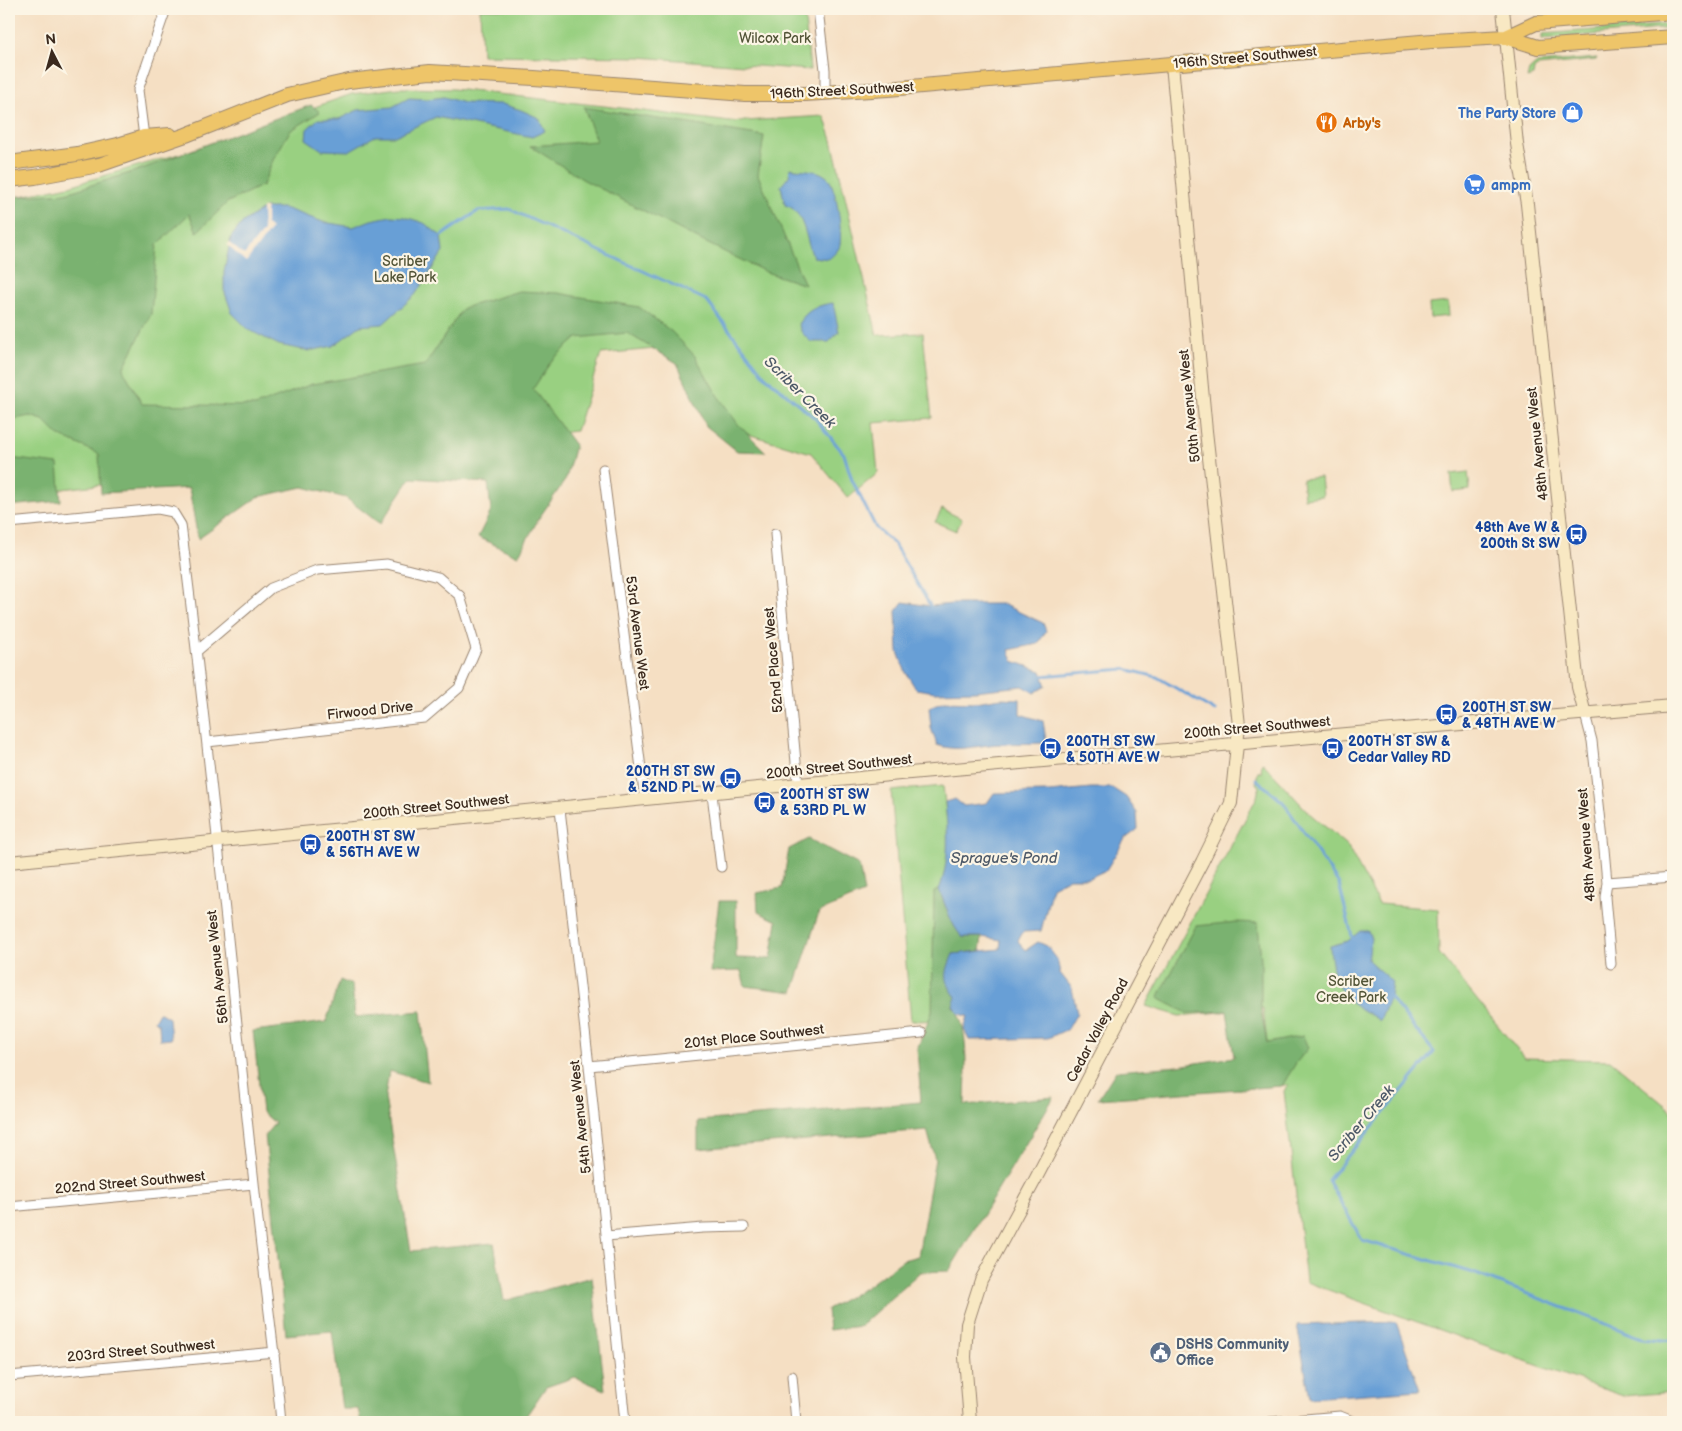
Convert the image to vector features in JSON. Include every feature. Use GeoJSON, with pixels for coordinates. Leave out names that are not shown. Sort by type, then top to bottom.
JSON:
{"type":"FeatureCollection","features":[{"type":"Feature","properties":{"kind":"main road","name":"196th Street Southwest"},"geometry":{"type":"LineString","coordinates":[[1506,37],[1536,23],[1673,12]]}},
{"type":"Feature","properties":{"kind":"main road","name":"196th Street Southwest"},"geometry":{"type":"LineString","coordinates":[[9,180],[99,165],[186,135],[287,95],[349,81],[430,72],[562,80],[703,92],[745,94],[825,93],[1432,41],[1506,37],[1538,47],[1673,36]]}},
{"type":"Feature","properties":{"kind":"main road","name":"196th Street Southwest"},"geometry":{"type":"LineString","coordinates":[[9,163],[77,154],[144,137],[186,135]]}},
{"type":"Feature","properties":{"kind":"main road"},"geometry":{"type":"LineString","coordinates":[[99,165],[105,158],[137,145],[144,137]]}},
{"type":"Feature","properties":{"kind":"street"},"geometry":{"type":"LineString","coordinates":[[144,137],[138,90],[166,9]]}},
{"type":"Feature","properties":{"kind":"street"},"geometry":{"type":"LineString","coordinates":[[818,9],[825,70],[825,93]]}},
{"type":"Feature","properties":{"kind":"street","name":"48th Avenue West"},"geometry":{"type":"LineString","coordinates":[[1503,9],[1517,144],[1528,204],[1578,687],[1592,741],[1607,882],[1605,897],[1611,964]]}},
{"type":"Feature","properties":{"kind":"street","name":"50th Avenue West"},"geometry":{"type":"LineString","coordinates":[[1172,64],[1205,422],[1238,712],[1237,744]]}},
{"type":"Feature","properties":{"kind":"street","name":"53rd Avenue West"},"geometry":{"type":"LineString","coordinates":[[604,469],[645,800]]}},
{"type":"Feature","properties":{"kind":"street","name":"56th Avenue West"},"geometry":{"type":"LineString","coordinates":[[9,523],[158,509],[174,512],[181,525],[197,650],[254,1184],[282,1422]]}},
{"type":"Feature","properties":{"kind":"street","name":"52nd Place West"},"geometry":{"type":"LineString","coordinates":[[775,534],[798,784]]}},
{"type":"Feature","properties":{"kind":"street","name":"Firwood Drive"},"geometry":{"type":"LineString","coordinates":[[197,650],[271,588],[317,570],[387,564],[438,576],[460,596],[476,649],[459,688],[424,718],[207,742]]}},
{"type":"Feature","properties":{"kind":"street","name":"200th Street Southwest"},"geometry":{"type":"LineString","coordinates":[[9,862],[798,784],[1673,706]]}},
{"type":"Feature","properties":{"kind":"street","name":"Cedar Valley Road"},"geometry":{"type":"LineString","coordinates":[[970,1422],[964,1357],[967,1324],[981,1280],[1040,1172],[1231,803],[1237,744]]}},
{"type":"Feature","properties":{"kind":"street"},"geometry":{"type":"LineString","coordinates":[[712,794],[721,867]]}},
{"type":"Feature","properties":{"kind":"street","name":"54th Avenue West"},"geometry":{"type":"LineString","coordinates":[[560,809],[589,1066],[625,1422]]}},
{"type":"Feature","properties":{"kind":"street"},"geometry":{"type":"LineString","coordinates":[[1607,882],[1673,877]]}},
{"type":"Feature","properties":{"kind":"street","name":"201st Place Southwest"},"geometry":{"type":"LineString","coordinates":[[589,1066],[922,1033]]}},
{"type":"Feature","properties":{"kind":"street","name":"202nd Street Southwest"},"geometry":{"type":"LineString","coordinates":[[9,1207],[254,1184]]}},
{"type":"Feature","properties":{"kind":"street"},"geometry":{"type":"LineString","coordinates":[[606,1236],[703,1228],[744,1227]]}},
{"type":"Feature","properties":{"kind":"street","name":"203rd Street Southwest"},"geometry":{"type":"LineString","coordinates":[[9,1376],[275,1352]]}},
{"type":"Feature","properties":{"kind":"street"},"geometry":{"type":"LineString","coordinates":[[792,1376],[796,1422]]}},
{"type":"Feature","properties":{"kind":"street"},"geometry":{"type":"LineString","coordinates":[[1270,1422],[1340,1416],[1355,1422]]}},
{"type":"Feature","properties":{"kind":"green space","name":"Wilcox Park"},"geometry":{"type":"Polygon","coordinates":[[[480,9],[804,9],[810,70],[639,57],[482,55],[480,9]]]}},
{"type":"Feature","properties":{"kind":"green space"},"geometry":{"type":"Polygon","coordinates":[[[1673,24],[1673,28],[1542,39],[1542,34],[1673,24]]]}},
{"type":"Feature","properties":{"kind":"green space"},"geometry":{"type":"Polygon","coordinates":[[[1597,58],[1596,60],[1538,66],[1534,70],[1533,76],[1527,78],[1529,70],[1537,63],[1597,58]]]}},
{"type":"Feature","properties":{"kind":"green space","name":"Scriber Lake Park"},"geometry":{"type":"Polygon","coordinates":[[[399,88],[453,89],[730,122],[824,116],[832,140],[877,335],[923,333],[932,418],[873,423],[878,473],[848,498],[811,453],[731,429],[676,347],[601,354],[576,431],[9,495],[11,198],[69,186],[189,151],[352,94],[399,88]]]}},
{"type":"Feature","properties":{"kind":"green space"},"geometry":{"type":"Polygon","coordinates":[[[311,105],[320,112],[290,131],[273,160],[263,185],[228,202],[197,232],[189,214],[157,245],[151,314],[123,369],[142,404],[255,406],[312,384],[425,365],[463,308],[519,291],[558,293],[639,307],[672,332],[695,356],[718,396],[738,424],[766,452],[737,451],[706,426],[677,363],[627,333],[577,338],[552,360],[533,389],[575,445],[566,479],[539,518],[518,556],[478,537],[491,511],[488,483],[411,478],[380,524],[346,498],[303,487],[258,497],[198,539],[189,488],[101,493],[99,454],[58,435],[43,420],[30,416],[9,420],[9,197],[66,193],[139,170],[311,105]]]}},
{"type":"Feature","properties":{"kind":"green space"},"geometry":{"type":"Polygon","coordinates":[[[584,107],[764,136],[758,175],[805,285],[766,272],[700,240],[584,180],[530,146],[596,141],[584,107]]]}},
{"type":"Feature","properties":{"kind":"green space"},"geometry":{"type":"Polygon","coordinates":[[[1448,302],[1449,316],[1430,318],[1429,304],[1448,302]]]}},
{"type":"Feature","properties":{"kind":"green space"},"geometry":{"type":"Polygon","coordinates":[[[9,458],[58,464],[61,501],[9,506],[9,458]]]}},
{"type":"Feature","properties":{"kind":"green space"},"geometry":{"type":"Polygon","coordinates":[[[1468,472],[1470,490],[1453,492],[1451,474],[1468,472]]]}},
{"type":"Feature","properties":{"kind":"green space"},"geometry":{"type":"Polygon","coordinates":[[[1321,477],[1323,496],[1304,498],[1302,479],[1321,477]]]}},
{"type":"Feature","properties":{"kind":"green space"},"geometry":{"type":"Polygon","coordinates":[[[942,509],[962,519],[956,531],[935,522],[942,509]]]}},
{"type":"Feature","properties":{"kind":"green space","name":"Scriber Creek Park"},"geometry":{"type":"Polygon","coordinates":[[[1262,762],[1309,813],[1347,845],[1379,904],[1438,909],[1439,953],[1524,1058],[1610,1060],[1673,1112],[1673,1392],[1623,1396],[1306,1282],[1284,1091],[1288,1085],[1272,1086],[1263,1008],[1179,1016],[1146,1006],[1257,797],[1259,787],[1256,783],[1258,771],[1261,773],[1262,762]]]}},
{"type":"Feature","properties":{"kind":"green space"},"geometry":{"type":"Polygon","coordinates":[[[943,786],[948,830],[948,854],[944,877],[939,891],[945,972],[953,1020],[911,1021],[891,791],[943,786]]]}},
{"type":"Feature","properties":{"kind":"green space"},"geometry":{"type":"Polygon","coordinates":[[[809,839],[859,865],[864,893],[819,912],[793,992],[745,986],[741,971],[710,972],[719,901],[736,901],[736,958],[771,959],[777,921],[758,912],[757,893],[782,888],[789,849],[809,839]]]}},
{"type":"Feature","properties":{"kind":"green space"},"geometry":{"type":"Polygon","coordinates":[[[939,890],[952,920],[962,937],[982,937],[980,951],[953,954],[950,988],[957,997],[953,1006],[959,1015],[965,1039],[965,1105],[1054,1097],[949,1271],[920,1272],[860,1326],[829,1330],[827,1309],[865,1288],[903,1260],[918,1256],[935,1159],[927,1130],[698,1149],[698,1121],[921,1102],[917,1049],[932,1012],[934,892],[939,890]]]}},
{"type":"Feature","properties":{"kind":"green space"},"geometry":{"type":"Polygon","coordinates":[[[1237,922],[1258,923],[1261,960],[1261,1009],[1267,1043],[1303,1036],[1308,1048],[1282,1086],[1098,1099],[1116,1071],[1178,1066],[1234,1057],[1227,1011],[1187,1013],[1158,998],[1196,926],[1237,922]]]}},
{"type":"Feature","properties":{"kind":"green space"},"geometry":{"type":"Polygon","coordinates":[[[340,980],[352,985],[355,1017],[421,1011],[428,1082],[389,1071],[385,1098],[411,1251],[494,1243],[504,1301],[592,1277],[605,1390],[575,1377],[546,1387],[524,1419],[506,1422],[361,1422],[358,1409],[342,1409],[332,1331],[286,1335],[265,1135],[275,1123],[262,1112],[253,1031],[326,1022],[340,980]]]}},
{"type":"Feature","properties":{"kind":"water"},"geometry":{"type":"Polygon","coordinates":[[[444,97],[464,103],[502,104],[521,110],[539,118],[545,131],[532,137],[436,117],[395,136],[375,136],[349,151],[322,150],[306,139],[307,129],[318,119],[339,119],[358,110],[392,107],[409,98],[427,99],[444,97]]]}},
{"type":"Feature","properties":{"kind":"water"},"geometry":{"type":"Polygon","coordinates":[[[790,168],[819,172],[827,177],[833,189],[841,233],[839,248],[829,259],[813,257],[804,227],[793,209],[785,205],[781,186],[789,176],[790,168]]]}},
{"type":"Feature","properties":{"kind":"water"},"geometry":{"type":"Polygon","coordinates":[[[264,208],[284,208],[323,222],[353,227],[371,220],[391,216],[405,217],[424,223],[441,236],[443,252],[415,295],[383,324],[360,326],[333,346],[309,351],[279,345],[249,330],[232,313],[224,290],[224,272],[231,237],[243,222],[264,208]]]}},
{"type":"Feature","properties":{"kind":"water"},"geometry":{"type":"Polygon","coordinates":[[[833,303],[839,332],[829,342],[811,342],[802,333],[798,324],[813,309],[833,303]]]}},
{"type":"Feature","properties":{"kind":"water"},"geometry":{"type":"Polygon","coordinates":[[[903,602],[930,606],[1002,604],[1043,623],[1046,631],[1038,644],[1009,650],[1013,661],[1041,671],[1046,686],[1034,693],[1023,686],[974,691],[935,692],[916,689],[906,673],[898,652],[896,611],[903,602]]]}},
{"type":"Feature","properties":{"kind":"water"},"geometry":{"type":"Polygon","coordinates":[[[1001,698],[1020,699],[1020,714],[1043,721],[1046,741],[1044,743],[995,744],[962,748],[937,745],[931,728],[929,707],[944,701],[976,702],[1001,698]]]}},
{"type":"Feature","properties":{"kind":"water","name":"Sprague's Pond"},"geometry":{"type":"Polygon","coordinates":[[[1112,788],[1126,797],[1137,813],[1138,829],[1125,839],[1106,870],[1089,878],[1069,878],[1052,887],[1041,931],[1023,932],[1018,941],[1026,950],[1038,942],[1047,946],[1057,959],[1060,973],[1072,988],[1077,1013],[1068,1029],[1048,1038],[969,1040],[964,1029],[968,1016],[959,1014],[953,1006],[956,997],[947,981],[948,966],[953,954],[1000,949],[1001,940],[982,937],[962,937],[949,915],[939,890],[947,858],[945,802],[955,799],[964,806],[987,803],[994,793],[1049,792],[1112,788]]]}},
{"type":"Feature","properties":{"kind":"water"},"geometry":{"type":"Polygon","coordinates":[[[1360,931],[1368,931],[1371,938],[1368,960],[1392,982],[1390,997],[1380,1021],[1347,999],[1339,987],[1333,967],[1330,946],[1348,941],[1360,931]]]}},
{"type":"Feature","properties":{"kind":"water"},"geometry":{"type":"Polygon","coordinates":[[[159,1012],[169,1018],[171,1039],[160,1040],[159,1024],[154,1021],[159,1012]]]}},
{"type":"Feature","properties":{"kind":"water"},"geometry":{"type":"Polygon","coordinates":[[[1396,1322],[1420,1390],[1310,1398],[1297,1325],[1396,1322]]]}},
{"type":"Feature","properties":{"kind":"pier"},"geometry":{"type":"Polygon","coordinates":[[[262,208],[266,208],[266,225],[271,229],[246,262],[227,245],[229,243],[244,255],[263,231],[262,208]]]}},
{"type":"Feature","properties":{"kind":"waterway","name":"Scriber Creek"},"geometry":{"type":"LineString","coordinates":[[441,236],[478,211],[509,209],[706,300],[765,376],[815,418],[844,454],[852,480],[876,528],[894,544],[931,607]]}},
{"type":"Feature","properties":{"kind":"waterway","name":"Scriber Creek"},"geometry":{"type":"LineString","coordinates":[[1040,676],[1125,669],[1157,677],[1215,711]]}},
{"type":"Feature","properties":{"kind":"waterway","name":"Scriber Creek"},"geometry":{"type":"LineString","coordinates":[[1256,779],[1283,802],[1339,884],[1353,940]]}},
{"type":"Feature","properties":{"kind":"waterway","name":"Scriber Creek"},"geometry":{"type":"LineString","coordinates":[[1388,995],[1434,1052],[1328,1180],[1362,1240],[1476,1274],[1642,1338],[1673,1341]]}},
{"type":"Feature","properties":{"kind":"place","name":"The Party Store"},"geometry":{"type":"Point","coordinates":[1572,113]}},
{"type":"Feature","properties":{"kind":"place","name":"Arby's"},"geometry":{"type":"Point","coordinates":[1327,123]}},
{"type":"Feature","properties":{"kind":"place","name":"ampm"},"geometry":{"type":"Point","coordinates":[1475,185]}},
{"type":"Feature","properties":{"kind":"place","name":"48th Ave W & 200th St SW"},"geometry":{"type":"Point","coordinates":[1576,535]}},
{"type":"Feature","properties":{"kind":"place","name":"200TH ST SW & 48TH AVE W"},"geometry":{"type":"Point","coordinates":[1446,715]}},
{"type":"Feature","properties":{"kind":"place","name":"200TH ST SW & 50TH AVE W"},"geometry":{"type":"Point","coordinates":[1050,749]}},
{"type":"Feature","properties":{"kind":"place","name":"200TH ST SW & Cedar Valley RD"},"geometry":{"type":"Point","coordinates":[1332,749]}},
{"type":"Feature","properties":{"kind":"place","name":"200TH ST SW & 52ND PL W"},"geometry":{"type":"Point","coordinates":[731,779]}},
{"type":"Feature","properties":{"kind":"place","name":"200TH ST SW & 53RD PL W"},"geometry":{"type":"Point","coordinates":[764,802]}},
{"type":"Feature","properties":{"kind":"place","name":"200TH ST SW & 56TH AVE W"},"geometry":{"type":"Point","coordinates":[310,844]}},
{"type":"Feature","properties":{"kind":"place","name":"DSHS Community Office"},"geometry":{"type":"Point","coordinates":[1160,1352]}}]}
